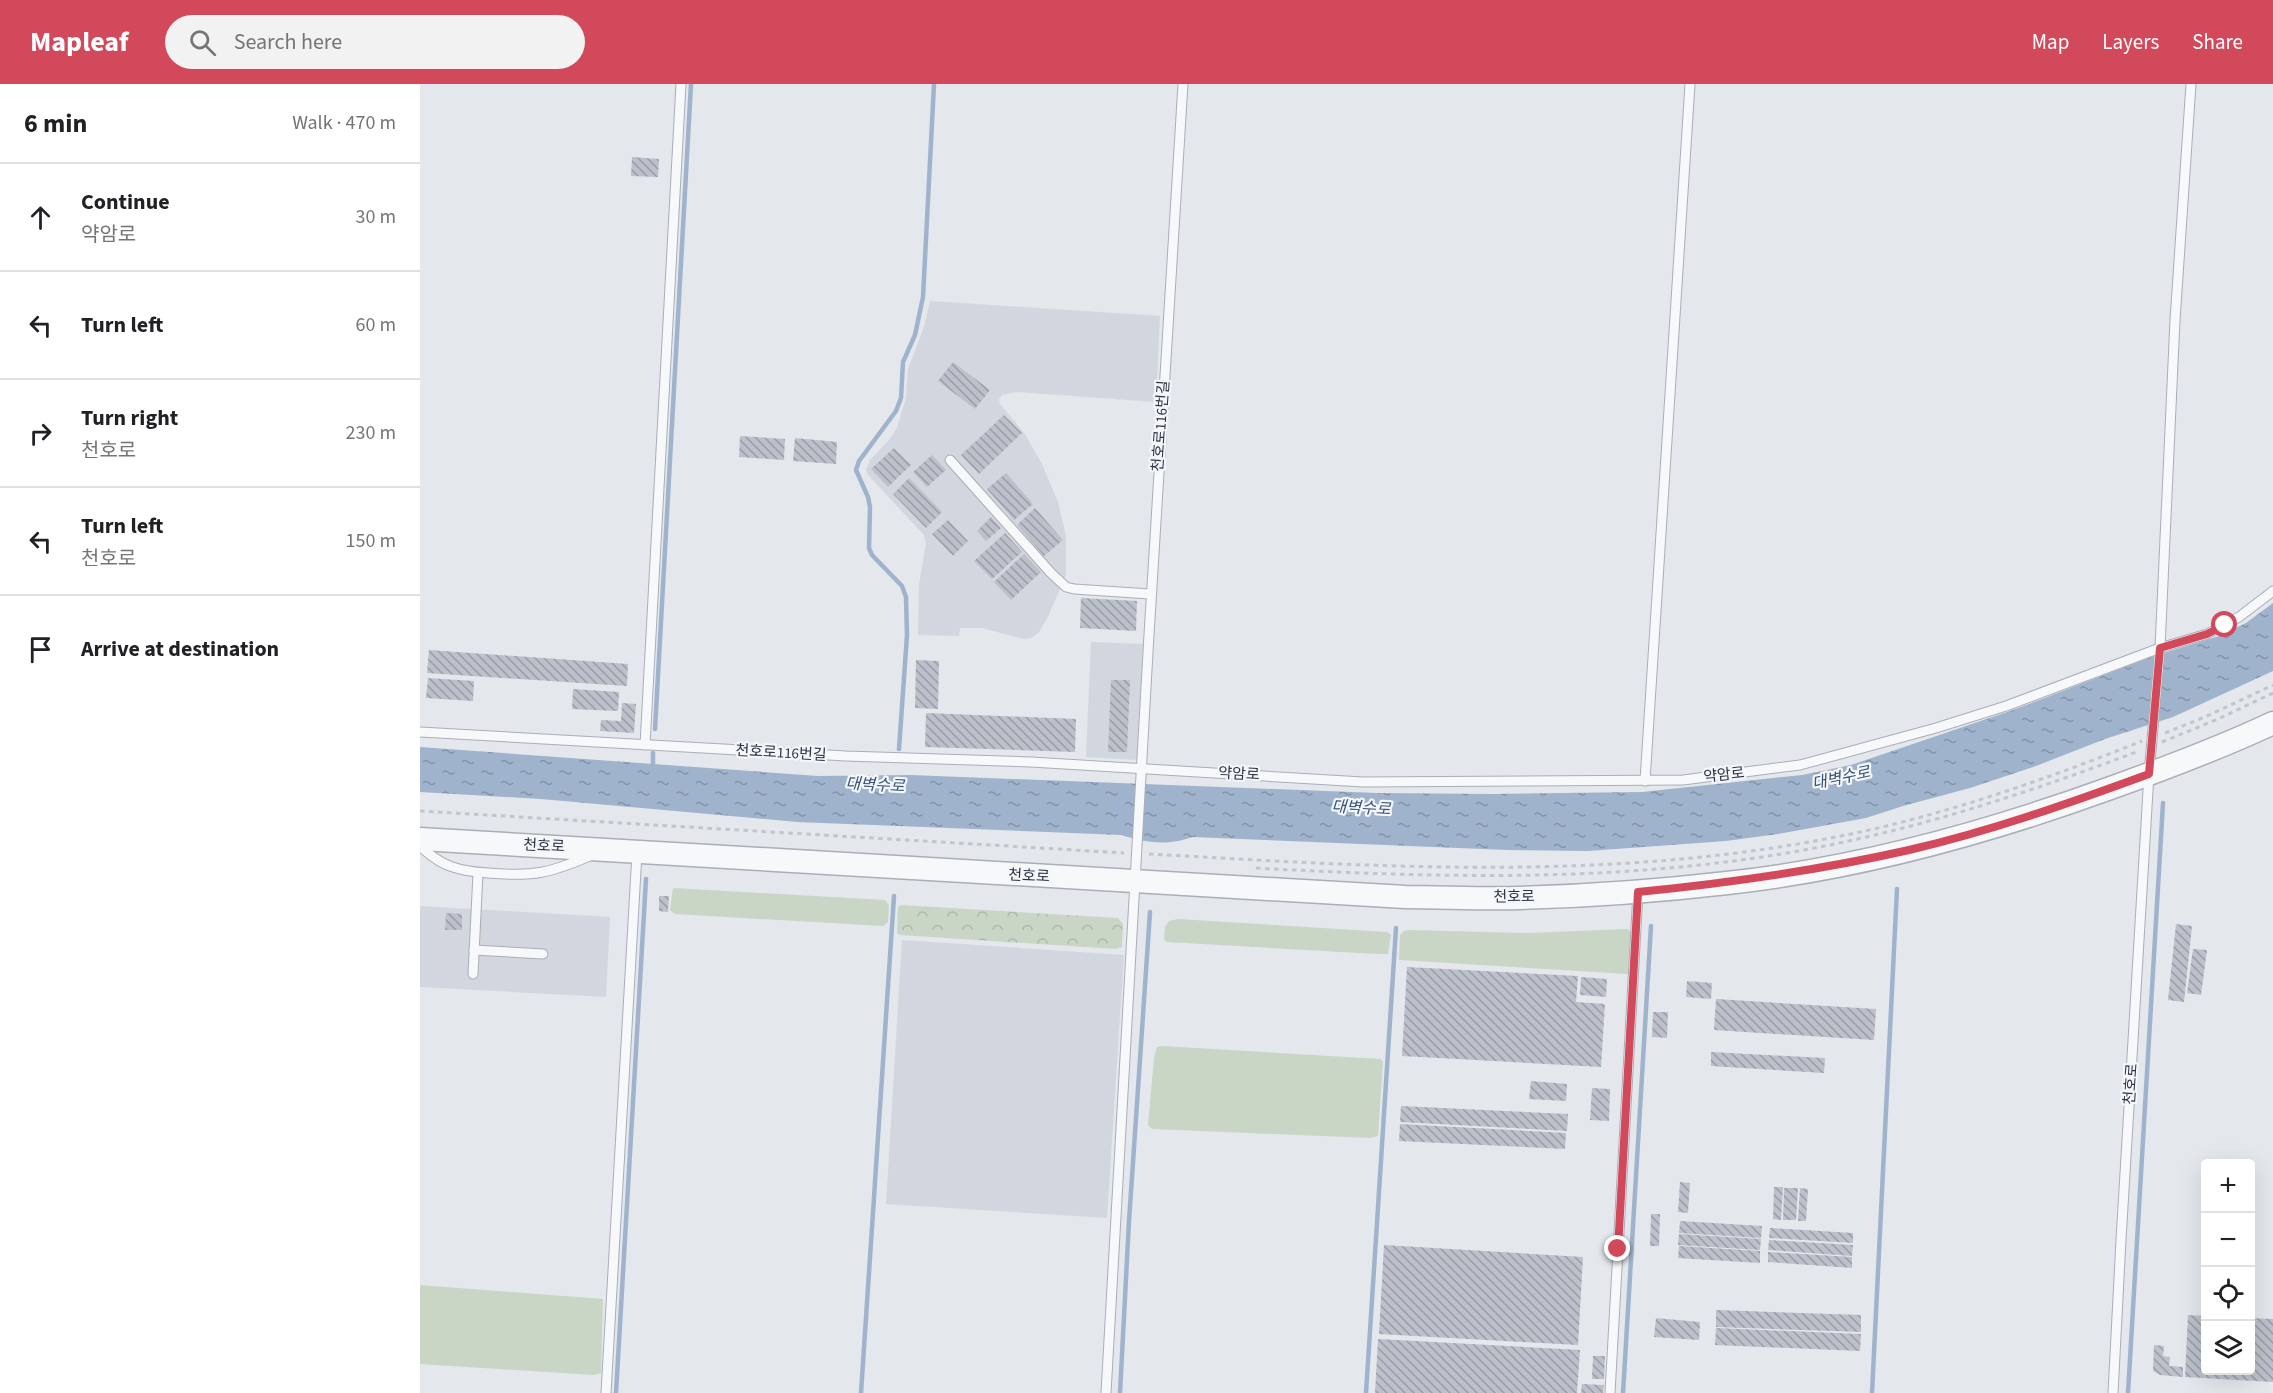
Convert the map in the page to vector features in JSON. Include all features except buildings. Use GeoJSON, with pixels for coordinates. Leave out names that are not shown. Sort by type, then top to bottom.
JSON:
{"type":"FeatureCollection","features":[{"type":"Feature","properties":{"kind":"street","name":"천호로"},"geometry":{"type":"LineString","coordinates":[[420,839],[1405,897],[1518,898],[1638,892],[1729,883],[1910,850],[1988,829],[2149,774],[2244,737],[2273,723]]}},
{"type":"Feature","properties":{"kind":"lane"},"geometry":{"type":"LineString","coordinates":[[645,745],[681,84]]}},
{"type":"Feature","properties":{"kind":"lane","name":"천호로116번길"},"geometry":{"type":"LineString","coordinates":[[1106,1393],[1136,882],[1150,594],[1183,84]]}},
{"type":"Feature","properties":{"kind":"lane"},"geometry":{"type":"LineString","coordinates":[[1645,782],[1690,84]]}},
{"type":"Feature","properties":{"kind":"lane"},"geometry":{"type":"LineString","coordinates":[[2149,774],[2160,650],[2175,320],[2191,84]]}},
{"type":"Feature","properties":{"kind":"lane"},"geometry":{"type":"LineString","coordinates":[[950,460],[1066,587],[1150,594]]}},
{"type":"Feature","properties":{"kind":"lane","name":"약암로"},"geometry":{"type":"LineString","coordinates":[[1142,770],[1372,782],[1645,782],[1769,770],[1833,757],[2006,706],[2207,634],[2239,617],[2273,591]]}},
{"type":"Feature","properties":{"kind":"lane","name":"천호로116번길"},"geometry":{"type":"LineString","coordinates":[[420,732],[836,755],[989,760],[1142,770]]}},
{"type":"Feature","properties":{"kind":"lane","name":"천호로"},"geometry":{"type":"LineString","coordinates":[[2113,1393],[2149,774]]}},
{"type":"Feature","properties":{"kind":"lane"},"geometry":{"type":"LineString","coordinates":[[420,846],[455,870],[522,876],[561,868],[604,850]]}},
{"type":"Feature","properties":{"kind":"lane"},"geometry":{"type":"LineString","coordinates":[[606,1393],[637,852]]}},
{"type":"Feature","properties":{"kind":"lane"},"geometry":{"type":"LineString","coordinates":[[473,974],[478,873]]}},
{"type":"Feature","properties":{"kind":"lane"},"geometry":{"type":"LineString","coordinates":[[1610,1393],[1638,892]]}},
{"type":"Feature","properties":{"kind":"lane"},"geometry":{"type":"LineString","coordinates":[[474,950],[543,954]]}},
{"type":"Feature","properties":{"kind":"path"},"geometry":{"type":"LineString","coordinates":[[1248,867],[1402,876],[1474,877],[1652,870],[1753,858],[1825,846],[1932,821],[2019,794],[2205,717],[2273,685]]}},
{"type":"Feature","properties":{"kind":"path"},"geometry":{"type":"LineString","coordinates":[[420,811],[1449,869],[1598,865],[1701,857],[1798,844],[1918,818],[1984,798],[2152,739],[2210,723],[2273,693]]}},
{"type":"Feature","properties":{"kind":"shaded area"},"geometry":{"type":"Polygon","coordinates":[[[930,301],[1160,316],[1156,402],[1017,392],[1002,395],[999,399],[1000,404],[1024,433],[1041,462],[1058,502],[1066,536],[1066,575],[1047,619],[1032,638],[1024,639],[982,628],[960,628],[959,636],[918,635],[919,584],[926,544],[924,535],[868,475],[866,470],[870,460],[897,428],[906,398],[908,369],[924,327],[930,301]]]}},
{"type":"Feature","properties":{"kind":"shaded area"},"geometry":{"type":"Polygon","coordinates":[[[1091,642],[1143,644],[1137,760],[1086,757],[1091,642]]]}},
{"type":"Feature","properties":{"kind":"shaded area"},"geometry":{"type":"Polygon","coordinates":[[[420,906],[610,917],[606,997],[420,987],[420,906]]]}},
{"type":"Feature","properties":{"kind":"shaded area"},"geometry":{"type":"Polygon","coordinates":[[[902,940],[1124,955],[1107,1218],[886,1204],[902,940]]]}},
{"type":"Feature","properties":{"kind":"green space"},"geometry":{"type":"Polygon","coordinates":[[[673,888],[885,900],[889,905],[888,922],[883,926],[675,914],[670,910],[673,888]]]}},
{"type":"Feature","properties":{"kind":"green space"},"geometry":{"type":"Polygon","coordinates":[[[901,905],[1118,918],[1123,924],[1122,947],[1116,949],[900,935],[897,933],[898,907],[901,905]]]}},
{"type":"Feature","properties":{"kind":"green space"},"geometry":{"type":"Polygon","coordinates":[[[1178,919],[1387,932],[1391,935],[1388,954],[1167,942],[1164,940],[1165,927],[1169,921],[1178,919]]]}},
{"type":"Feature","properties":{"kind":"green space"},"geometry":{"type":"Polygon","coordinates":[[[1628,929],[1631,933],[1628,974],[1399,960],[1400,935],[1408,930],[1529,933],[1628,929]]]}},
{"type":"Feature","properties":{"kind":"green space"},"geometry":{"type":"Polygon","coordinates":[[[1157,1047],[1381,1059],[1383,1062],[1378,1136],[1370,1138],[1152,1129],[1148,1125],[1154,1058],[1157,1047]]]}},
{"type":"Feature","properties":{"kind":"green space"},"geometry":{"type":"Polygon","coordinates":[[[420,1285],[603,1299],[601,1373],[594,1375],[420,1364],[420,1285]]]}},
{"type":"Feature","properties":{"kind":"water","name":"대벽수로"},"geometry":{"type":"Polygon","coordinates":[[[2273,603],[2273,671],[2173,717],[1970,788],[1866,818],[1726,841],[1588,851],[1507,850],[1193,837],[1174,842],[1157,842],[1121,835],[797,822],[541,799],[420,792],[420,747],[818,776],[911,775],[1377,793],[1642,792],[1802,775],[1851,765],[2013,710],[2148,658],[2219,636],[2246,623],[2273,603]]]}},
{"type":"Feature","properties":{"kind":"waterway"},"geometry":{"type":"LineString","coordinates":[[655,729],[691,84]]}},
{"type":"Feature","properties":{"kind":"waterway"},"geometry":{"type":"LineString","coordinates":[[899,749],[907,635],[906,597],[902,586],[872,555],[869,548],[870,507],[856,470],[859,461],[896,411],[901,398],[903,362],[915,335],[923,297],[934,84]]}},
{"type":"Feature","properties":{"kind":"waterway"},"geometry":{"type":"LineString","coordinates":[[653,753],[653,769]]}},
{"type":"Feature","properties":{"kind":"waterway"},"geometry":{"type":"LineString","coordinates":[[2128,1393],[2163,803]]}},
{"type":"Feature","properties":{"kind":"waterway"},"geometry":{"type":"LineString","coordinates":[[616,1393],[646,879]]}},
{"type":"Feature","properties":{"kind":"waterway"},"geometry":{"type":"LineString","coordinates":[[1872,1393],[1897,889]]}},
{"type":"Feature","properties":{"kind":"waterway"},"geometry":{"type":"LineString","coordinates":[[861,1393],[894,896]]}},
{"type":"Feature","properties":{"kind":"waterway"},"geometry":{"type":"LineString","coordinates":[[1120,1393],[1150,912]]}},
{"type":"Feature","properties":{"kind":"waterway"},"geometry":{"type":"LineString","coordinates":[[1623,1393],[1651,926]]}},
{"type":"Feature","properties":{"kind":"waterway"},"geometry":{"type":"LineString","coordinates":[[1366,1393],[1396,928]]}},
{"type":"Feature","properties":{"kind":"route"},"geometry":{"type":"LineString","coordinates":[[1618,1249],[1638,892],[1729,883],[1910,850],[1988,829],[2149,774],[2160,648],[2207,634],[2225,625]]}}]}
